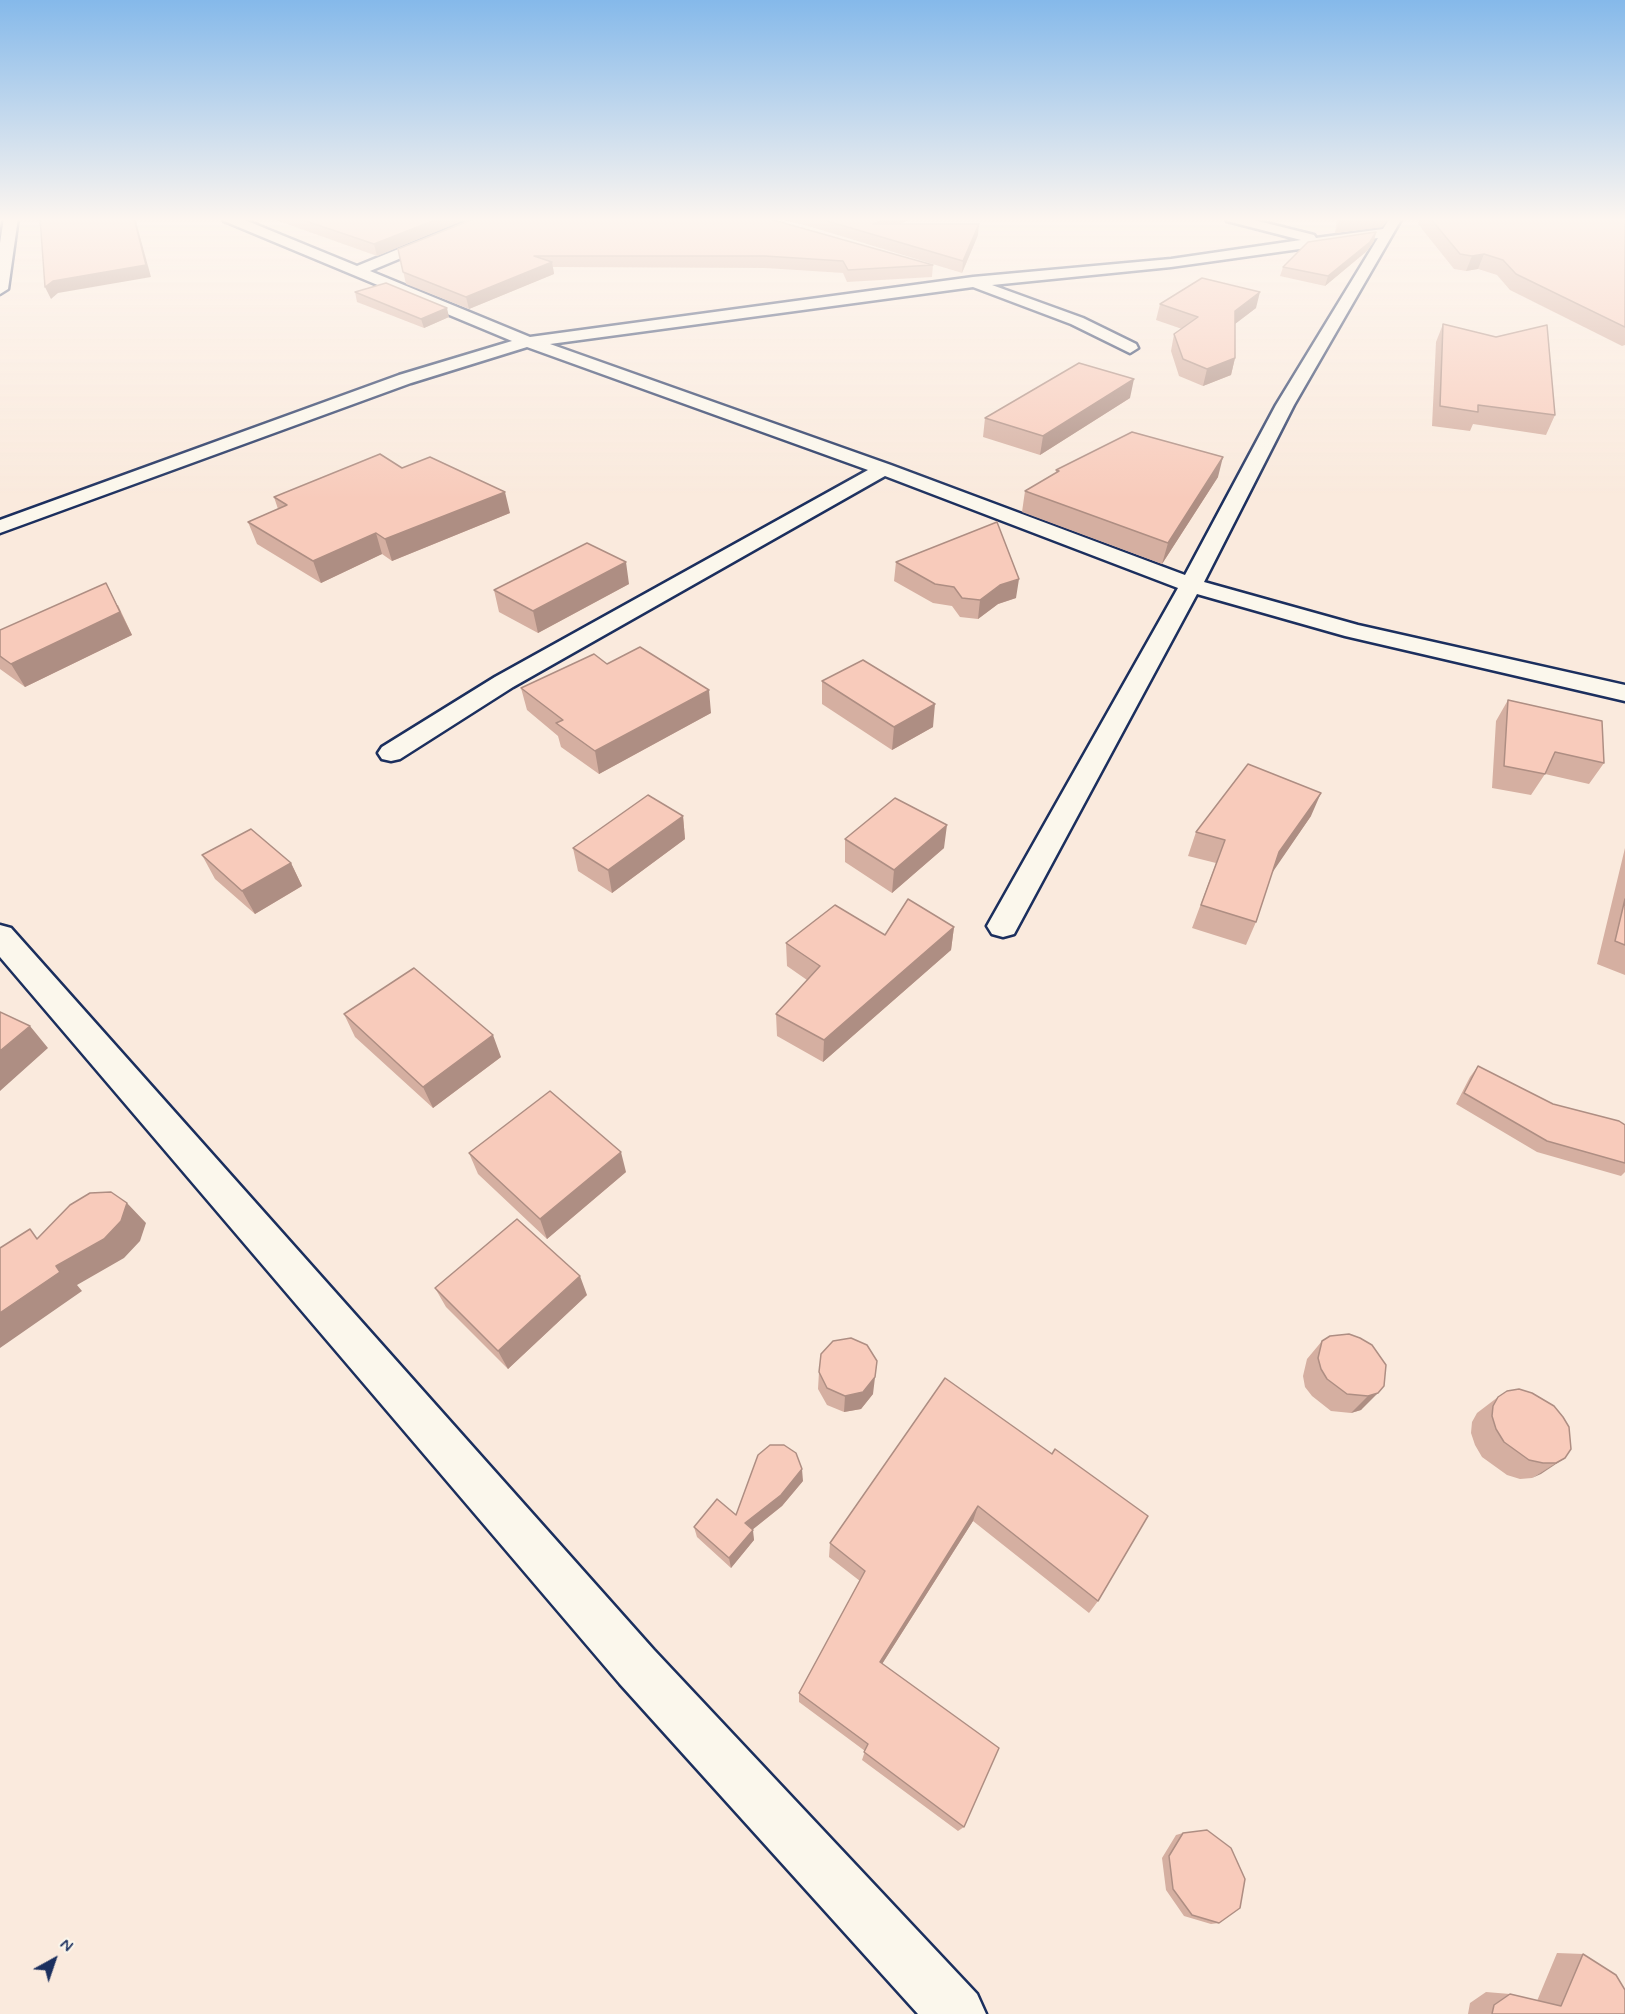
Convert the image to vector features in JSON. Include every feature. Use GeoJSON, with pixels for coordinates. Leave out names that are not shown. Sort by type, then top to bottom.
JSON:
{"type":"FeatureCollection","features":[{"type":"Feature","properties":{"kind":"street"},"geometry":{"type":"LineString","coordinates":[[458,312],[528,342],[884,469],[1191,585],[1353,631],[1625,693]]}},
{"type":"Feature","properties":{"kind":"street"},"geometry":{"type":"LineString","coordinates":[[0,527],[405,379],[528,342],[751,312]]}},
{"type":"Feature","properties":{"kind":"street"},"geometry":{"type":"LineString","coordinates":[[1053,312],[1077,321],[1130,348]]}},
{"type":"Feature","properties":{"kind":"street"},"geometry":{"type":"LineString","coordinates":[[1003,926],[1191,585],[1285,405],[1340,312]]}},
{"type":"Feature","properties":{"kind":"street"},"geometry":{"type":"LineString","coordinates":[[391,753],[504,682],[884,469]]}},
{"type":"Feature","properties":{"kind":"street"},"geometry":{"type":"LineString","coordinates":[[0,936],[637,1668],[957,2014]]}},
{"type":"Feature","properties":{"kind":"building"},"geometry":{"type":"Polygon","coordinates":[[[404,312],[438,312],[421,319],[404,312]]]}},
{"type":"Feature","properties":{"kind":"building"},"geometry":{"type":"Polygon","coordinates":[[[1183,312],[1235,312],[1235,358],[1207,369],[1183,359],[1174,334],[1198,317],[1183,312]]]}},
{"type":"Feature","properties":{"kind":"building"},"geometry":{"type":"Polygon","coordinates":[[[1594,312],[1625,312],[1625,327],[1594,312]]]}},
{"type":"Feature","properties":{"kind":"building"},"geometry":{"type":"Polygon","coordinates":[[[1443,324],[1496,337],[1547,325],[1555,415],[1478,405],[1478,412],[1440,406],[1443,324]]]}},
{"type":"Feature","properties":{"kind":"building"},"geometry":{"type":"Polygon","coordinates":[[[1079,363],[1134,379],[1043,436],[985,418],[1079,363]]]}},
{"type":"Feature","properties":{"kind":"building"},"geometry":{"type":"Polygon","coordinates":[[[1132,432],[1223,457],[1168,543],[1025,491],[1059,471],[1056,470],[1132,432]]]}},
{"type":"Feature","properties":{"kind":"building"},"geometry":{"type":"Polygon","coordinates":[[[380,454],[402,468],[430,457],[505,492],[385,539],[376,533],[313,561],[248,522],[287,505],[274,497],[380,454]]]}},
{"type":"Feature","properties":{"kind":"building"},"geometry":{"type":"Polygon","coordinates":[[[997,522],[1019,579],[1000,585],[980,600],[962,598],[954,587],[935,584],[896,562],[997,522]]]}},
{"type":"Feature","properties":{"kind":"building"},"geometry":{"type":"Polygon","coordinates":[[[587,543],[626,562],[533,611],[494,590],[587,543]]]}},
{"type":"Feature","properties":{"kind":"building"},"geometry":{"type":"Polygon","coordinates":[[[106,583],[120,612],[11,664],[0,656],[0,630],[106,583]]]}},
{"type":"Feature","properties":{"kind":"building"},"geometry":{"type":"Polygon","coordinates":[[[640,647],[709,690],[595,751],[556,723],[563,720],[521,688],[594,654],[607,664],[640,647]]]}},
{"type":"Feature","properties":{"kind":"building"},"geometry":{"type":"Polygon","coordinates":[[[863,660],[935,704],[894,727],[822,681],[863,660]]]}},
{"type":"Feature","properties":{"kind":"building"},"geometry":{"type":"Polygon","coordinates":[[[1508,700],[1602,721],[1604,763],[1555,752],[1545,774],[1504,766],[1508,700]]]}},
{"type":"Feature","properties":{"kind":"building"},"geometry":{"type":"Polygon","coordinates":[[[1248,764],[1321,793],[1279,852],[1256,922],[1201,905],[1225,840],[1196,832],[1248,764]]]}},
{"type":"Feature","properties":{"kind":"building"},"geometry":{"type":"Polygon","coordinates":[[[648,795],[683,816],[608,870],[573,848],[648,795]]]}},
{"type":"Feature","properties":{"kind":"building"},"geometry":{"type":"Polygon","coordinates":[[[895,798],[947,825],[894,870],[845,839],[895,798]]]}},
{"type":"Feature","properties":{"kind":"building"},"geometry":{"type":"Polygon","coordinates":[[[251,829],[291,863],[242,891],[202,855],[251,829]]]}},
{"type":"Feature","properties":{"kind":"building"},"geometry":{"type":"Polygon","coordinates":[[[908,899],[954,927],[824,1040],[776,1014],[820,966],[786,943],[835,905],[885,935],[908,899]]]}},
{"type":"Feature","properties":{"kind":"building"},"geometry":{"type":"Polygon","coordinates":[[[1625,899],[1625,945],[1615,941],[1625,899]]]}},
{"type":"Feature","properties":{"kind":"building"},"geometry":{"type":"Polygon","coordinates":[[[414,968],[493,1035],[423,1087],[344,1014],[414,968]]]}},
{"type":"Feature","properties":{"kind":"building"},"geometry":{"type":"Polygon","coordinates":[[[0,1012],[30,1026],[0,1051],[0,1012]]]}},
{"type":"Feature","properties":{"kind":"building"},"geometry":{"type":"Polygon","coordinates":[[[1478,1066],[1553,1104],[1619,1121],[1625,1125],[1625,1163],[1547,1141],[1464,1093],[1478,1066]]]}},
{"type":"Feature","properties":{"kind":"building"},"geometry":{"type":"Polygon","coordinates":[[[550,1091],[621,1152],[540,1219],[469,1153],[550,1091]]]}},
{"type":"Feature","properties":{"kind":"building"},"geometry":{"type":"Polygon","coordinates":[[[111,1192],[127,1203],[121,1221],[104,1239],[56,1266],[60,1272],[0,1313],[0,1248],[30,1229],[37,1239],[70,1205],[90,1193],[111,1192]]]}},
{"type":"Feature","properties":{"kind":"building"},"geometry":{"type":"Polygon","coordinates":[[[517,1219],[580,1276],[498,1351],[435,1288],[517,1219]]]}},
{"type":"Feature","properties":{"kind":"building"},"geometry":{"type":"Polygon","coordinates":[[[1349,1334],[1372,1345],[1386,1365],[1384,1386],[1378,1393],[1368,1396],[1347,1394],[1327,1379],[1321,1369],[1318,1358],[1322,1341],[1330,1336],[1349,1334]]]}},
{"type":"Feature","properties":{"kind":"building"},"geometry":{"type":"Polygon","coordinates":[[[851,1338],[867,1345],[877,1361],[875,1377],[863,1392],[845,1396],[827,1388],[819,1372],[821,1354],[833,1341],[851,1338]]]}},
{"type":"Feature","properties":{"kind":"building"},"geometry":{"type":"Polygon","coordinates":[[[945,1378],[1052,1454],[1055,1449],[1148,1516],[1098,1601],[978,1506],[880,1662],[999,1748],[964,1827],[864,1752],[868,1744],[799,1693],[865,1571],[830,1543],[945,1378]]]}},
{"type":"Feature","properties":{"kind":"building"},"geometry":{"type":"Polygon","coordinates":[[[1519,1389],[1532,1393],[1554,1406],[1563,1417],[1569,1427],[1571,1449],[1565,1458],[1556,1463],[1529,1460],[1504,1442],[1496,1429],[1492,1416],[1493,1406],[1498,1397],[1507,1391],[1519,1389]]]}},
{"type":"Feature","properties":{"kind":"building"},"geometry":{"type":"Polygon","coordinates":[[[770,1445],[784,1445],[796,1453],[802,1469],[781,1495],[745,1523],[753,1530],[729,1558],[694,1527],[717,1499],[736,1515],[758,1455],[770,1445]]]}},
{"type":"Feature","properties":{"kind":"building"},"geometry":{"type":"Polygon","coordinates":[[[1207,1830],[1231,1848],[1245,1879],[1240,1908],[1219,1923],[1192,1915],[1173,1889],[1169,1856],[1183,1833],[1207,1830]]]}},
{"type":"Feature","properties":{"kind":"building"},"geometry":{"type":"Polygon","coordinates":[[[1583,1954],[1616,1975],[1625,1990],[1625,2014],[1492,2014],[1494,2005],[1510,1994],[1561,2006],[1583,1954]]]}}]}
